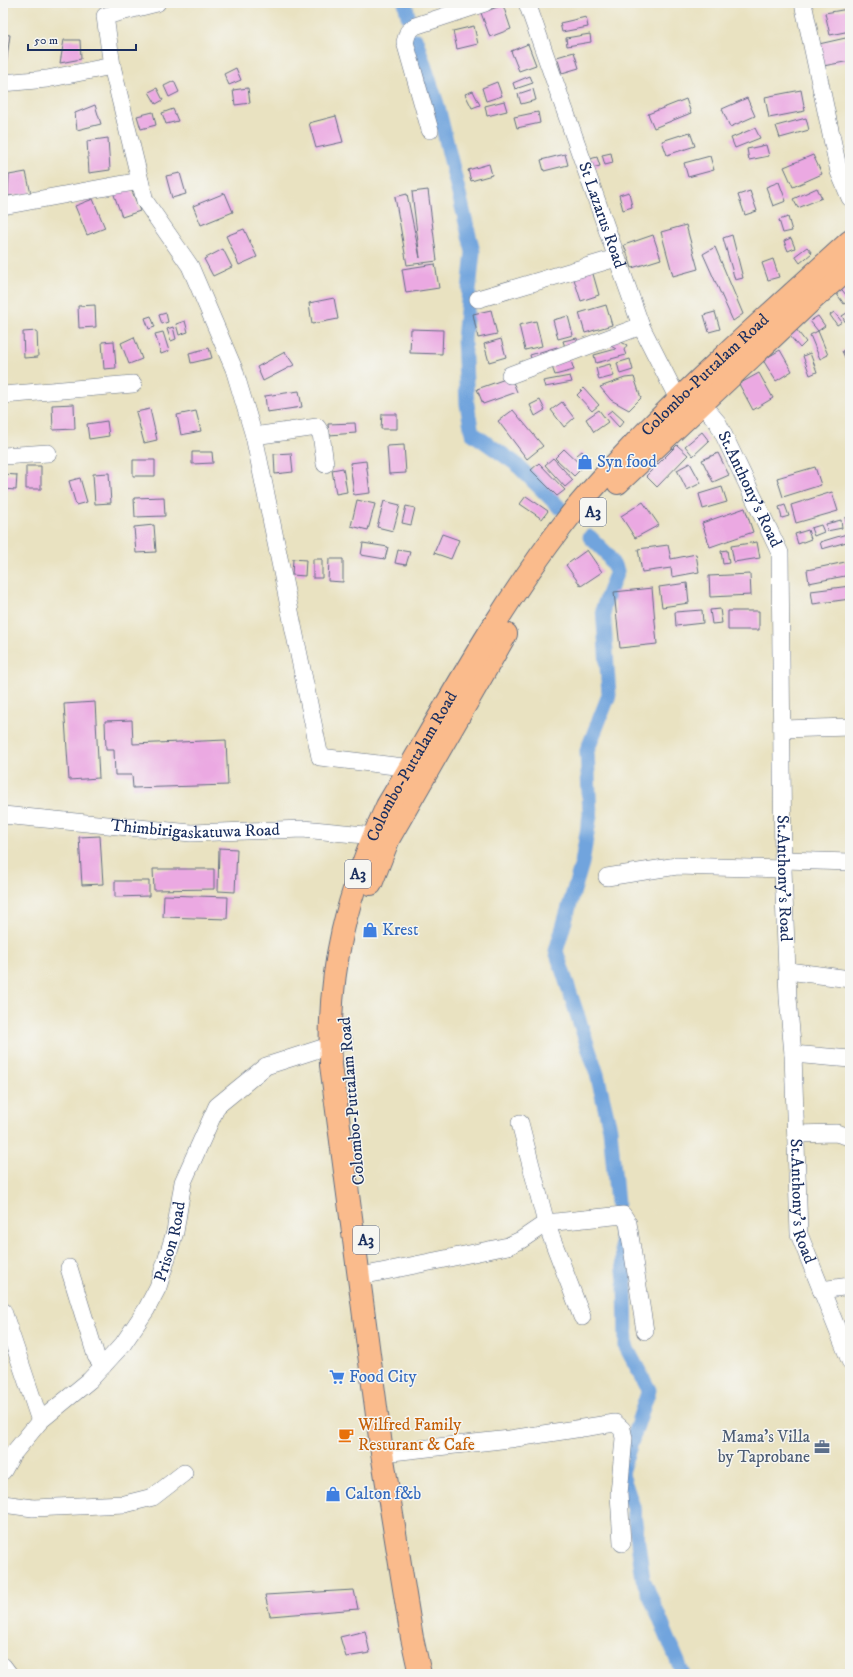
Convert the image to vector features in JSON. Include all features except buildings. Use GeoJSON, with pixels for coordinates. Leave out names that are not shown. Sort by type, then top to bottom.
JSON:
{"type":"FeatureCollection","features":[{"type":"Feature","properties":{"kind":"highway","name":"Colombo-Puttalam Road"},"geometry":{"type":"LineString","coordinates":[[420,1674],[411,1631],[382,1453],[333,1086],[337,1042],[356,932],[372,881],[381,837],[490,632],[531,568],[566,520],[616,464],[678,399],[850,241]]}},
{"type":"Feature","properties":{"kind":"highway","name":"Colombo-Puttalam Road"},"geometry":{"type":"LineString","coordinates":[[418,769],[562,549],[626,474],[812,300],[850,267]]}},
{"type":"Feature","properties":{"kind":"highway","name":"Colombo-Puttalam Road"},"geometry":{"type":"LineString","coordinates":[[337,1042],[354,1143],[392,1452],[431,1674]]}},
{"type":"Feature","properties":{"kind":"street"},"geometry":{"type":"LineString","coordinates":[[157,3],[105,16],[112,66],[145,201],[190,266],[234,369],[254,436],[320,757],[418,769]]}},
{"type":"Feature","properties":{"kind":"street"},"geometry":{"type":"LineString","coordinates":[[430,130],[405,42],[408,32],[415,26],[485,3]]}},
{"type":"Feature","properties":{"kind":"street","name":"St Lazarus Road"},"geometry":{"type":"LineString","coordinates":[[527,3],[641,326],[678,399]]}},
{"type":"Feature","properties":{"kind":"street"},"geometry":{"type":"LineString","coordinates":[[803,3],[838,165],[850,198]]}},
{"type":"Feature","properties":{"kind":"street"},"geometry":{"type":"LineString","coordinates":[[3,83],[47,79],[112,66]]}},
{"type":"Feature","properties":{"kind":"street"},"geometry":{"type":"LineString","coordinates":[[3,206],[140,181]]}},
{"type":"Feature","properties":{"kind":"street"},"geometry":{"type":"LineString","coordinates":[[478,300],[616,258]]}},
{"type":"Feature","properties":{"kind":"street"},"geometry":{"type":"LineString","coordinates":[[510,375],[641,326]]}},
{"type":"Feature","properties":{"kind":"street"},"geometry":{"type":"LineString","coordinates":[[3,395],[133,384]]}},
{"type":"Feature","properties":{"kind":"street"},"geometry":{"type":"LineString","coordinates":[[678,399],[702,404]]}},
{"type":"Feature","properties":{"kind":"street","name":"St.Anthony's Road"},"geometry":{"type":"LineString","coordinates":[[702,404],[718,423],[780,553],[784,865],[788,998],[793,1054],[798,1234],[850,1361]]}},
{"type":"Feature","properties":{"kind":"street"},"geometry":{"type":"LineString","coordinates":[[254,436],[317,427],[321,433],[325,464]]}},
{"type":"Feature","properties":{"kind":"street"},"geometry":{"type":"LineString","coordinates":[[3,456],[48,453]]}},
{"type":"Feature","properties":{"kind":"street"},"geometry":{"type":"LineString","coordinates":[[782,729],[850,727]]}},
{"type":"Feature","properties":{"kind":"street","name":"Thimbirigaskatuwa Road"},"geometry":{"type":"LineString","coordinates":[[3,816],[191,833],[303,829],[381,837]]}},
{"type":"Feature","properties":{"kind":"street"},"geometry":{"type":"LineString","coordinates":[[607,877],[677,866],[784,865],[850,862]]}},
{"type":"Feature","properties":{"kind":"street"},"geometry":{"type":"LineString","coordinates":[[788,970],[850,979]]}},
{"type":"Feature","properties":{"kind":"street","name":"Prison Road"},"geometry":{"type":"LineString","coordinates":[[3,1471],[12,1455],[40,1421],[90,1380],[123,1344],[146,1310],[158,1287],[175,1232],[183,1182],[217,1106],[266,1066],[337,1042]]}},
{"type":"Feature","properties":{"kind":"street"},"geometry":{"type":"LineString","coordinates":[[793,1054],[850,1059]]}},
{"type":"Feature","properties":{"kind":"street"},"geometry":{"type":"LineString","coordinates":[[520,1123],[546,1223],[582,1318]]}},
{"type":"Feature","properties":{"kind":"street"},"geometry":{"type":"LineString","coordinates":[[796,1134],[836,1133],[850,1137]]}},
{"type":"Feature","properties":{"kind":"street"},"geometry":{"type":"LineString","coordinates":[[371,1274],[508,1246],[521,1240],[546,1223],[623,1215],[626,1217],[628,1223],[645,1331]]}},
{"type":"Feature","properties":{"kind":"street"},"geometry":{"type":"LineString","coordinates":[[70,1268],[96,1356],[103,1366]]}},
{"type":"Feature","properties":{"kind":"street"},"geometry":{"type":"LineString","coordinates":[[822,1290],[850,1286]]}},
{"type":"Feature","properties":{"kind":"street"},"geometry":{"type":"LineString","coordinates":[[3,1311],[40,1421]]}},
{"type":"Feature","properties":{"kind":"street"},"geometry":{"type":"LineString","coordinates":[[392,1452],[510,1439],[615,1423],[622,1429],[624,1438],[620,1494],[622,1543]]}},
{"type":"Feature","properties":{"kind":"street"},"geometry":{"type":"LineString","coordinates":[[3,1504],[33,1508],[125,1504],[153,1497],[184,1473]]}},
{"type":"Feature","properties":{"kind":"street"},"geometry":{"type":"LineString","coordinates":[[3,1666],[9,1674]]}},
{"type":"Feature","properties":{"kind":"waterway"},"geometry":{"type":"LineString","coordinates":[[405,3],[408,16]]}},
{"type":"Feature","properties":{"kind":"waterway"},"geometry":{"type":"LineString","coordinates":[[416,40],[438,107],[473,252],[464,339],[467,404],[472,433],[515,463],[559,507]]}},
{"type":"Feature","properties":{"kind":"waterway"},"geometry":{"type":"LineString","coordinates":[[590,537],[606,553],[617,571],[603,608],[609,695],[587,751],[590,815],[582,863],[556,951],[597,1074],[610,1129],[617,1203]]}},
{"type":"Feature","properties":{"kind":"waterway"},"geometry":{"type":"LineString","coordinates":[[620,1227],[625,1281],[626,1347],[649,1390],[621,1472],[633,1507],[643,1579],[683,1674]]}},
{"type":"Feature","properties":{"kind":"place","name":"Syn food"},"geometry":{"type":"Point","coordinates":[585,462]}},
{"type":"Feature","properties":{"kind":"place","name":"Krest"},"geometry":{"type":"Point","coordinates":[370,930]}},
{"type":"Feature","properties":{"kind":"place","name":"Food City"},"geometry":{"type":"Point","coordinates":[337,1377]}},
{"type":"Feature","properties":{"kind":"place","name":"Wilfred Family Resturant & Cafe"},"geometry":{"type":"Point","coordinates":[346,1435]}},
{"type":"Feature","properties":{"kind":"place","name":"Mama's Villa by Taprobane"},"geometry":{"type":"Point","coordinates":[822,1447]}},
{"type":"Feature","properties":{"kind":"place","name":"Calton f&b"},"geometry":{"type":"Point","coordinates":[333,1494]}}]}
